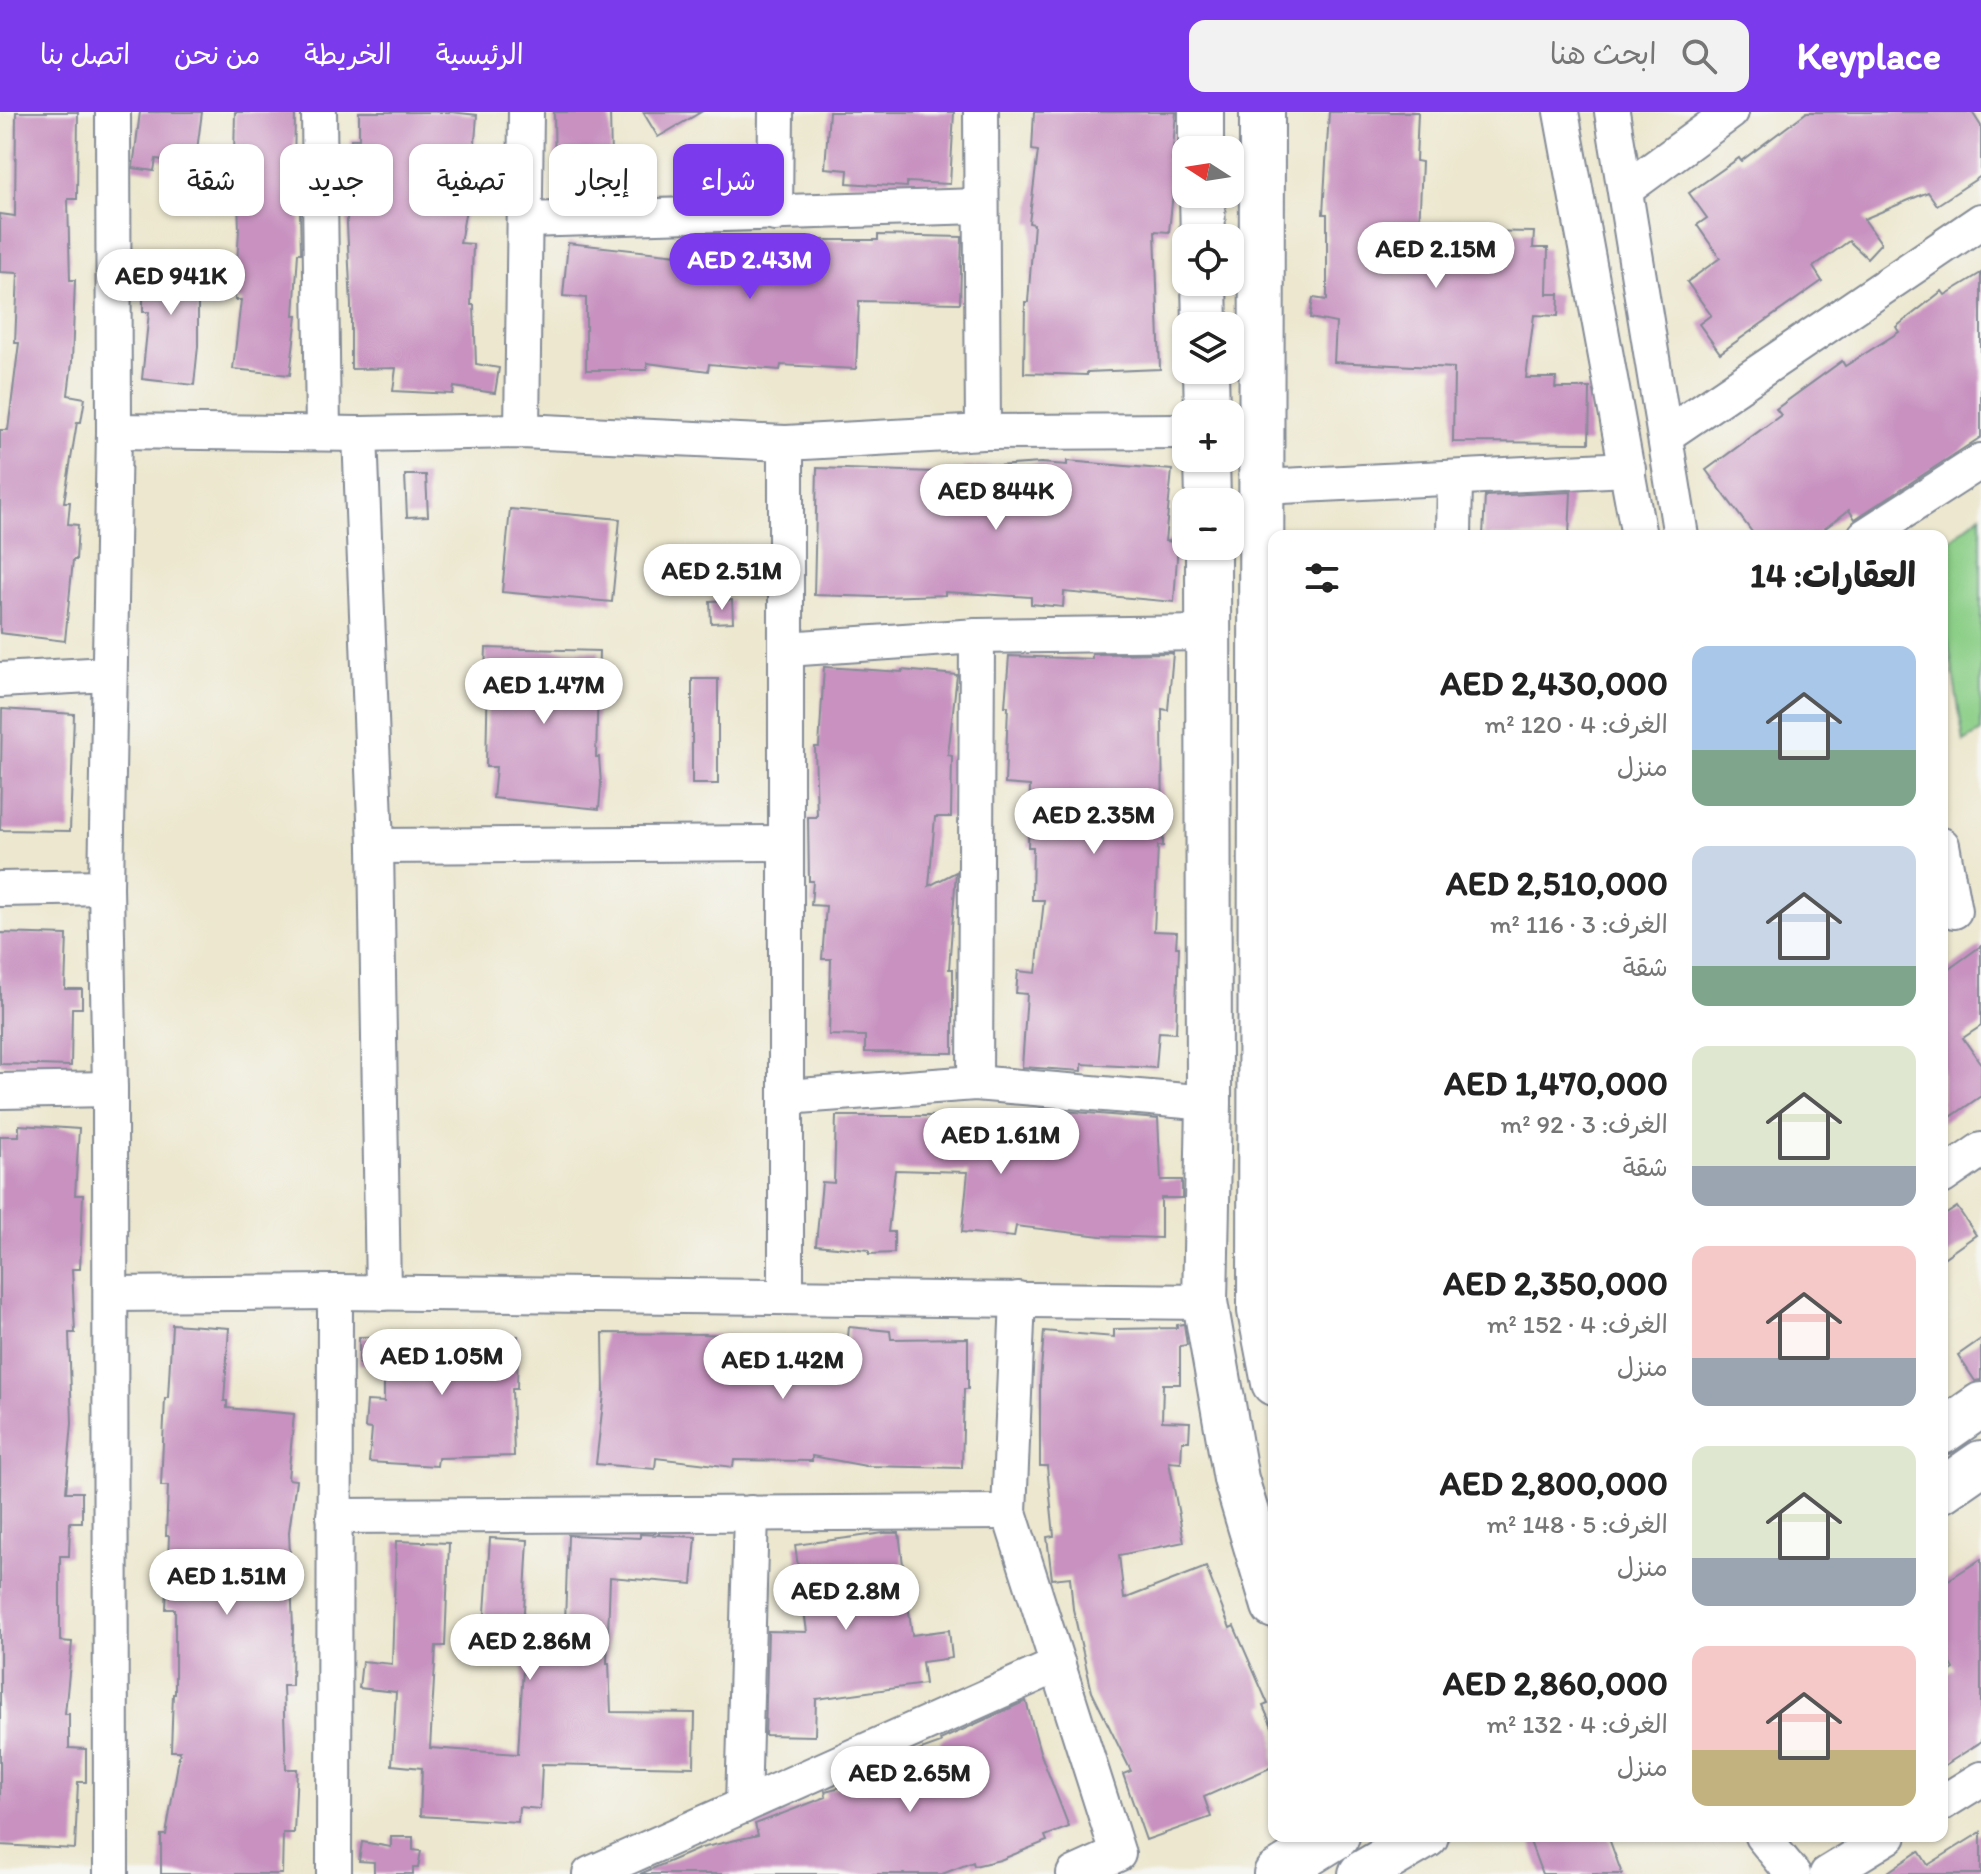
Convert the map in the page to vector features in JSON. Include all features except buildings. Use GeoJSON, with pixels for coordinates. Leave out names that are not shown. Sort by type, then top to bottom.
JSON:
{"type":"FeatureCollection","features":[{"type":"Feature","properties":{"kind":"main road"},"geometry":{"type":"LineString","coordinates":[[1201,112],[1201,136]]}},
{"type":"Feature","properties":{"kind":"main road"},"geometry":{"type":"LineString","coordinates":[[1262,112],[1260,1311],[1268,1352]]}},
{"type":"Feature","properties":{"kind":"main road"},"geometry":{"type":"LineString","coordinates":[[1208,560],[1209,1103],[1205,1302],[1236,1479],[1268,1586]]}},
{"type":"Feature","properties":{"kind":"main road"},"geometry":{"type":"LineString","coordinates":[[1948,1428],[1981,1405]]}},
{"type":"Feature","properties":{"kind":"main road"},"geometry":{"type":"LineString","coordinates":[[1948,1486],[1981,1463]]}},
{"type":"Feature","properties":{"kind":"main road"},"geometry":{"type":"LineString","coordinates":[[1276,1874],[1327,1842]]}},
{"type":"Feature","properties":{"kind":"main road"},"geometry":{"type":"LineString","coordinates":[[1361,1874],[1416,1842]]}},
{"type":"Feature","properties":{"kind":"street"},"geometry":{"type":"LineString","coordinates":[[111,1874],[110,1089],[106,887],[114,431],[113,112]]}},
{"type":"Feature","properties":{"kind":"street"},"geometry":{"type":"LineString","coordinates":[[319,112],[323,433]]}},
{"type":"Feature","properties":{"kind":"street"},"geometry":{"type":"LineString","coordinates":[[522,431],[526,112]]}},
{"type":"Feature","properties":{"kind":"street"},"geometry":{"type":"LineString","coordinates":[[776,112],[776,144]]}},
{"type":"Feature","properties":{"kind":"street"},"geometry":{"type":"LineString","coordinates":[[981,112],[983,432]]}},
{"type":"Feature","properties":{"kind":"street"},"geometry":{"type":"LineString","coordinates":[[1561,112],[1638,530]]}},
{"type":"Feature","properties":{"kind":"street"},"geometry":{"type":"LineString","coordinates":[[1612,112],[1680,530]]}},
{"type":"Feature","properties":{"kind":"street"},"geometry":{"type":"LineString","coordinates":[[1626,189],[1731,112]]}},
{"type":"Feature","properties":{"kind":"street"},"geometry":{"type":"LineString","coordinates":[[784,214],[980,206]]}},
{"type":"Feature","properties":{"kind":"street"},"geometry":{"type":"LineString","coordinates":[[526,220],[692,216]]}},
{"type":"Feature","properties":{"kind":"street"},"geometry":{"type":"LineString","coordinates":[[1666,435],[1981,221]]}},
{"type":"Feature","properties":{"kind":"street"},"geometry":{"type":"LineString","coordinates":[[114,431],[360,434],[522,431],[786,443],[983,432],[1172,431]]}},
{"type":"Feature","properties":{"kind":"street"},"geometry":{"type":"LineString","coordinates":[[360,434],[376,846],[383,1293]]}},
{"type":"Feature","properties":{"kind":"street"},"geometry":{"type":"LineString","coordinates":[[786,443],[786,1297]]}},
{"type":"Feature","properties":{"kind":"street"},"geometry":{"type":"LineString","coordinates":[[1881,530],[1981,461]]}},
{"type":"Feature","properties":{"kind":"street"},"geometry":{"type":"LineString","coordinates":[[1262,487],[1628,469]]}},
{"type":"Feature","properties":{"kind":"street"},"geometry":{"type":"LineString","coordinates":[[1454,530],[1455,479]]}},
{"type":"Feature","properties":{"kind":"street"},"geometry":{"type":"LineString","coordinates":[[786,649],[977,636],[1208,633]]}},
{"type":"Feature","properties":{"kind":"street"},"geometry":{"type":"LineString","coordinates":[[975,1083],[977,636]]}},
{"type":"Feature","properties":{"kind":"street"},"geometry":{"type":"LineString","coordinates":[[0,680],[108,674]]}},
{"type":"Feature","properties":{"kind":"street"},"geometry":{"type":"LineString","coordinates":[[376,846],[786,843]]}},
{"type":"Feature","properties":{"kind":"street"},"geometry":{"type":"LineString","coordinates":[[1948,867],[1959,907]]}},
{"type":"Feature","properties":{"kind":"street"},"geometry":{"type":"LineString","coordinates":[[0,889],[106,887]]}},
{"type":"Feature","properties":{"kind":"street"},"geometry":{"type":"LineString","coordinates":[[786,1097],[975,1083],[1209,1103]]}},
{"type":"Feature","properties":{"kind":"street"},"geometry":{"type":"LineString","coordinates":[[0,1091],[110,1089]]}},
{"type":"Feature","properties":{"kind":"street"},"geometry":{"type":"LineString","coordinates":[[1948,1173],[1981,1150]]}},
{"type":"Feature","properties":{"kind":"street"},"geometry":{"type":"LineString","coordinates":[[334,1874],[335,1292]]}},
{"type":"Feature","properties":{"kind":"street"},"geometry":{"type":"LineString","coordinates":[[111,1294],[335,1292],[1205,1302]]}},
{"type":"Feature","properties":{"kind":"street"},"geometry":{"type":"LineString","coordinates":[[1018,1299],[1009,1512],[1118,1854],[1074,1874]]}},
{"type":"Feature","properties":{"kind":"street"},"geometry":{"type":"LineString","coordinates":[[334,1516],[1009,1512]]}},
{"type":"Feature","properties":{"kind":"street"},"geometry":{"type":"LineString","coordinates":[[743,1806],[751,1513]]}},
{"type":"Feature","properties":{"kind":"street"},"geometry":{"type":"LineString","coordinates":[[590,1874],[1058,1665]]}},
{"type":"Feature","properties":{"kind":"street"},"geometry":{"type":"LineString","coordinates":[[1948,1799],[1981,1779]]}},
{"type":"Feature","properties":{"kind":"street"},"geometry":{"type":"LineString","coordinates":[[1767,1842],[1793,1874]]}},
{"type":"Feature","properties":{"kind":"street"},"geometry":{"type":"LineString","coordinates":[[1827,1874],[1879,1842]]}},
{"type":"Feature","properties":{"kind":"green space"},"geometry":{"type":"Polygon","coordinates":[[[1981,514],[1981,732],[1964,742],[1948,641],[1948,543],[1981,514]]]}}]}
